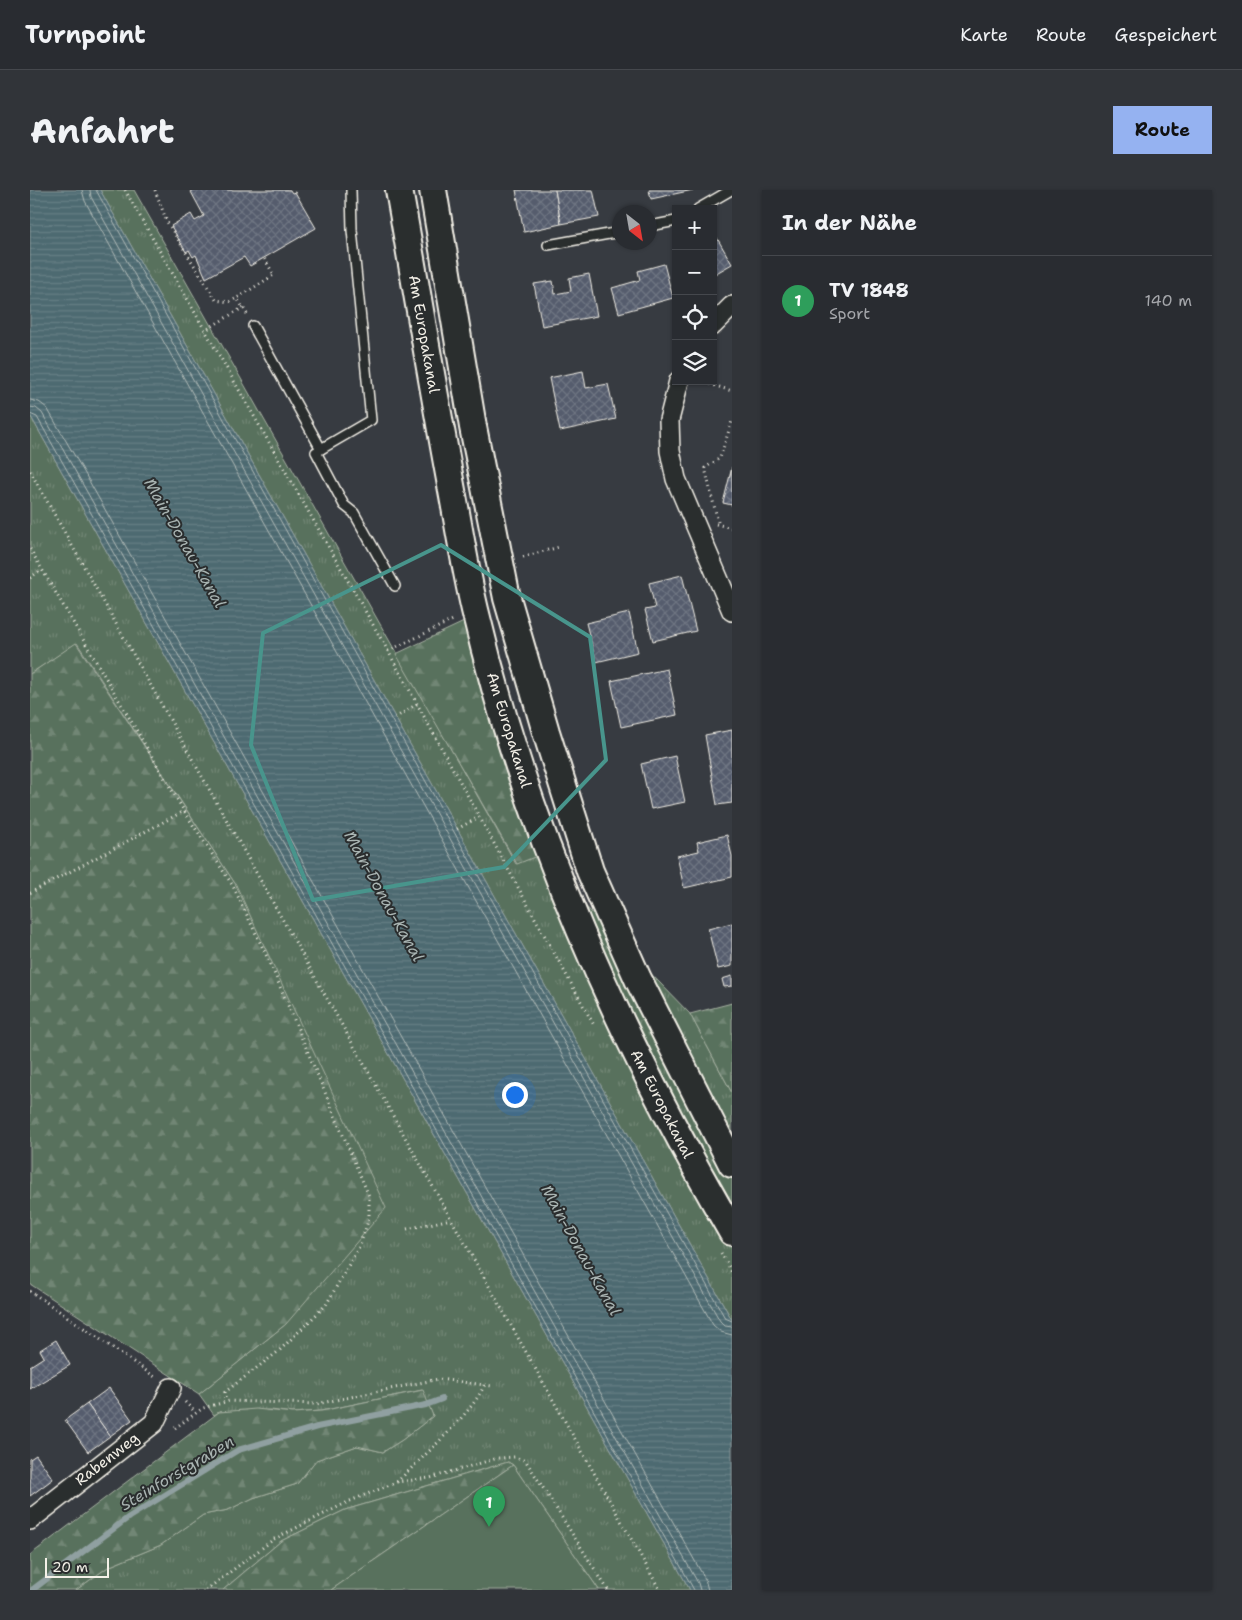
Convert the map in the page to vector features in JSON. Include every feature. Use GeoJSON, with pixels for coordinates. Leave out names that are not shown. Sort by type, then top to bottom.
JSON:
{"type":"FeatureCollection","features":[{"type":"Feature","properties":{"kind":"main road","name":"Am Europakanal"},"geometry":{"type":"LineString","coordinates":[[399,190],[474,610],[512,744],[558,880],[606,993],[690,1160],[725,1240]]}},
{"type":"Feature","properties":{"kind":"main road"},"geometry":{"type":"LineString","coordinates":[[433,190],[473,427],[507,598],[546,732],[590,871],[638,979],[732,1164]]}},
{"type":"Feature","properties":{"kind":"street"},"geometry":{"type":"LineString","coordinates":[[717,321],[732,306]]}},
{"type":"Feature","properties":{"kind":"street"},"geometry":{"type":"LineString","coordinates":[[679,385],[670,420],[670,451],[676,479],[732,611]]}},
{"type":"Feature","properties":{"kind":"street","name":"Rabenweg"},"geometry":{"type":"LineString","coordinates":[[30,1520],[154,1422],[171,1388]]}},
{"type":"Feature","properties":{"kind":"lane"},"geometry":{"type":"LineString","coordinates":[[351,190],[352,230],[371,420],[316,452],[344,505],[354,513],[395,586]]}},
{"type":"Feature","properties":{"kind":"lane"},"geometry":{"type":"LineString","coordinates":[[705,205],[731,190]]}},
{"type":"Feature","properties":{"kind":"lane"},"geometry":{"type":"LineString","coordinates":[[657,225],[672,222]]}},
{"type":"Feature","properties":{"kind":"lane"},"geometry":{"type":"LineString","coordinates":[[548,246],[612,234]]}},
{"type":"Feature","properties":{"kind":"lane"},"geometry":{"type":"LineString","coordinates":[[254,326],[321,449]]}},
{"type":"Feature","properties":{"kind":"path"},"geometry":{"type":"LineString","coordinates":[[125,190],[388,651],[598,1033]]}},
{"type":"Feature","properties":{"kind":"path"},"geometry":{"type":"LineString","coordinates":[[155,190],[167,222],[216,300],[229,302],[274,275],[264,258]]}},
{"type":"Feature","properties":{"kind":"path"},"geometry":{"type":"LineString","coordinates":[[237,298],[254,326]]}},
{"type":"Feature","properties":{"kind":"path"},"geometry":{"type":"LineString","coordinates":[[204,331],[244,307]]}},
{"type":"Feature","properties":{"kind":"path"},"geometry":{"type":"LineString","coordinates":[[713,385],[732,391]]}},
{"type":"Feature","properties":{"kind":"path"},"geometry":{"type":"LineString","coordinates":[[718,523],[705,468],[720,458],[732,421]]}},
{"type":"Feature","properties":{"kind":"path"},"geometry":{"type":"LineString","coordinates":[[30,471],[660,1590]]}},
{"type":"Feature","properties":{"kind":"path"},"geometry":{"type":"LineString","coordinates":[[515,559],[558,547]]}},
{"type":"Feature","properties":{"kind":"path"},"geometry":{"type":"LineString","coordinates":[[30,549],[184,811],[233,886],[270,963],[369,1196],[369,1218],[360,1245],[326,1305],[279,1351],[225,1392],[225,1402]]}},
{"type":"Feature","properties":{"kind":"path"},"geometry":{"type":"LineString","coordinates":[[30,578],[42,570]]}},
{"type":"Feature","properties":{"kind":"path"},"geometry":{"type":"LineString","coordinates":[[388,651],[474,610]]}},
{"type":"Feature","properties":{"kind":"path"},"geometry":{"type":"LineString","coordinates":[[395,718],[417,704]]}},
{"type":"Feature","properties":{"kind":"path"},"geometry":{"type":"LineString","coordinates":[[30,893],[184,811]]}},
{"type":"Feature","properties":{"kind":"path"},"geometry":{"type":"LineString","coordinates":[[458,829],[479,817]]}},
{"type":"Feature","properties":{"kind":"path"},"geometry":{"type":"LineString","coordinates":[[407,1229],[451,1219]]}},
{"type":"Feature","properties":{"kind":"path"},"geometry":{"type":"LineString","coordinates":[[725,1240],[732,1272]]}},
{"type":"Feature","properties":{"kind":"path"},"geometry":{"type":"LineString","coordinates":[[30,1291],[171,1388],[195,1412]]}},
{"type":"Feature","properties":{"kind":"path"},"geometry":{"type":"LineString","coordinates":[[171,1431],[195,1412],[225,1402],[252,1400],[302,1405],[422,1381],[456,1380],[492,1386]]}},
{"type":"Feature","properties":{"kind":"path"},"geometry":{"type":"LineString","coordinates":[[397,1482],[459,1419],[482,1392],[484,1384]]}},
{"type":"Feature","properties":{"kind":"path"},"geometry":{"type":"LineString","coordinates":[[206,1590],[274,1539],[332,1509],[397,1482],[430,1478],[508,1456],[526,1461],[608,1590]]}},
{"type":"Feature","properties":{"kind":"highlighted area"},"geometry":{"type":"Polygon","coordinates":[[[441,545],[590,637],[606,760],[504,867],[313,900],[251,745],[263,633],[441,545]]]}},
{"type":"Feature","properties":{"kind":"green space"},"geometry":{"type":"Polygon","coordinates":[[[100,190],[134,190],[516,864],[537,856],[690,1014],[732,1093],[732,1320],[100,190]]]}},
{"type":"Feature","properties":{"kind":"green space"},"geometry":{"type":"Polygon","coordinates":[[[30,415],[690,1590],[599,1590],[513,1465],[508,1462],[345,1510],[281,1541],[223,1590],[76,1590],[108,1567],[161,1545],[203,1515],[228,1510],[253,1498],[297,1484],[316,1460],[357,1446],[383,1452],[433,1416],[422,1390],[321,1411],[293,1413],[271,1410],[219,1412],[214,1415],[199,1394],[286,1324],[236,885],[77,643],[30,674],[30,415]]]}},
{"type":"Feature","properties":{"kind":"green space"},"geometry":{"type":"Polygon","coordinates":[[[466,621],[537,856],[517,864],[396,654],[466,621]]]}},
{"type":"Feature","properties":{"kind":"green space"},"geometry":{"type":"Polygon","coordinates":[[[76,643],[236,885],[386,1208],[286,1324],[199,1394],[30,1284],[30,674],[76,643]]]}},
{"type":"Feature","properties":{"kind":"green space"},"geometry":{"type":"Polygon","coordinates":[[[732,1003],[732,1093],[690,1014],[732,1003]]]}},
{"type":"Feature","properties":{"kind":"green space"},"geometry":{"type":"Polygon","coordinates":[[[423,1390],[433,1416],[383,1452],[357,1446],[316,1460],[297,1484],[253,1498],[228,1510],[203,1515],[161,1545],[108,1567],[76,1590],[30,1590],[30,1555],[219,1412],[256,1409],[293,1413],[321,1411],[423,1390]]]}},
{"type":"Feature","properties":{"kind":"green space"},"geometry":{"type":"Polygon","coordinates":[[[508,1462],[513,1465],[331,1590],[223,1590],[281,1541],[345,1510],[508,1462]]]}},
{"type":"Feature","properties":{"kind":"green space"},"geometry":{"type":"Polygon","coordinates":[[[513,1465],[599,1590],[331,1590],[513,1465]]]}},
{"type":"Feature","properties":{"kind":"water","name":"Main-Donau-Kanal"},"geometry":{"type":"Polygon","coordinates":[[[30,190],[100,190],[732,1320],[732,1590],[690,1590],[30,415],[30,190]]]}},
{"type":"Feature","properties":{"kind":"building"},"geometry":{"type":"Polygon","coordinates":[[[190,190],[290,190],[292,193],[295,192],[316,228],[250,266],[244,257],[206,278],[196,255],[193,257],[189,250],[186,252],[171,226],[191,214],[195,221],[204,216],[190,190]]]}},
{"type":"Feature","properties":{"kind":"building"},"geometry":{"type":"Polygon","coordinates":[[[516,190],[555,190],[561,224],[524,232],[516,190]]]}},
{"type":"Feature","properties":{"kind":"building"},"geometry":{"type":"Polygon","coordinates":[[[555,190],[593,190],[599,217],[561,224],[555,190]]]}},
{"type":"Feature","properties":{"kind":"building"},"geometry":{"type":"Polygon","coordinates":[[[649,190],[693,190],[651,199],[649,190]]]}},
{"type":"Feature","properties":{"kind":"building"},"geometry":{"type":"Polygon","coordinates":[[[717,238],[732,264],[717,273],[717,238]]]}},
{"type":"Feature","properties":{"kind":"building"},"geometry":{"type":"Polygon","coordinates":[[[664,264],[672,298],[619,313],[612,288],[640,280],[638,271],[664,264]]]}},
{"type":"Feature","properties":{"kind":"building"},"geometry":{"type":"Polygon","coordinates":[[[589,274],[597,316],[542,326],[534,284],[553,281],[555,294],[571,291],[569,278],[589,274]]]}},
{"type":"Feature","properties":{"kind":"building"},"geometry":{"type":"Polygon","coordinates":[[[583,371],[586,388],[608,384],[616,419],[560,431],[549,378],[583,371]]]}},
{"type":"Feature","properties":{"kind":"building"},"geometry":{"type":"Polygon","coordinates":[[[732,467],[732,505],[723,503],[732,467]]]}},
{"type":"Feature","properties":{"kind":"building"},"geometry":{"type":"Polygon","coordinates":[[[682,575],[696,631],[653,641],[645,610],[655,608],[649,583],[682,575]]]}},
{"type":"Feature","properties":{"kind":"building"},"geometry":{"type":"Polygon","coordinates":[[[629,613],[638,652],[596,662],[586,623],[629,613]]]}},
{"type":"Feature","properties":{"kind":"building"},"geometry":{"type":"Polygon","coordinates":[[[667,669],[677,715],[621,727],[611,681],[667,669]]]}},
{"type":"Feature","properties":{"kind":"building"},"geometry":{"type":"Polygon","coordinates":[[[732,730],[732,803],[717,805],[705,735],[732,730]]]}},
{"type":"Feature","properties":{"kind":"building"},"geometry":{"type":"Polygon","coordinates":[[[675,756],[685,802],[651,809],[641,764],[675,756]]]}},
{"type":"Feature","properties":{"kind":"building"},"geometry":{"type":"Polygon","coordinates":[[[727,835],[732,856],[732,877],[684,888],[677,856],[699,851],[697,842],[727,835]]]}},
{"type":"Feature","properties":{"kind":"building"},"geometry":{"type":"Polygon","coordinates":[[[732,923],[732,966],[718,969],[708,929],[732,923]]]}},
{"type":"Feature","properties":{"kind":"building"},"geometry":{"type":"Polygon","coordinates":[[[732,976],[732,986],[724,987],[722,979],[732,976]]]}},
{"type":"Feature","properties":{"kind":"building"},"geometry":{"type":"Polygon","coordinates":[[[56,1340],[70,1365],[30,1389],[30,1366],[44,1357],[40,1350],[56,1340]]]}},
{"type":"Feature","properties":{"kind":"building"},"geometry":{"type":"Polygon","coordinates":[[[109,1388],[132,1420],[110,1436],[87,1404],[109,1388]]]}},
{"type":"Feature","properties":{"kind":"building"},"geometry":{"type":"Polygon","coordinates":[[[87,1404],[110,1436],[88,1452],[65,1420],[87,1404]]]}},
{"type":"Feature","properties":{"kind":"building"},"geometry":{"type":"Polygon","coordinates":[[[36,1455],[53,1479],[30,1496],[30,1459],[36,1455]]]}},
{"type":"Feature","properties":{"kind":"waterway","name":"Steinforstgraben"},"geometry":{"type":"LineString","coordinates":[[32,1590],[129,1517],[238,1450],[317,1427],[426,1405],[442,1399]]}},
{"type":"Feature","properties":{"kind":"place","name":"TV 1848"},"geometry":{"type":"Point","coordinates":[489,1527]}}]}
